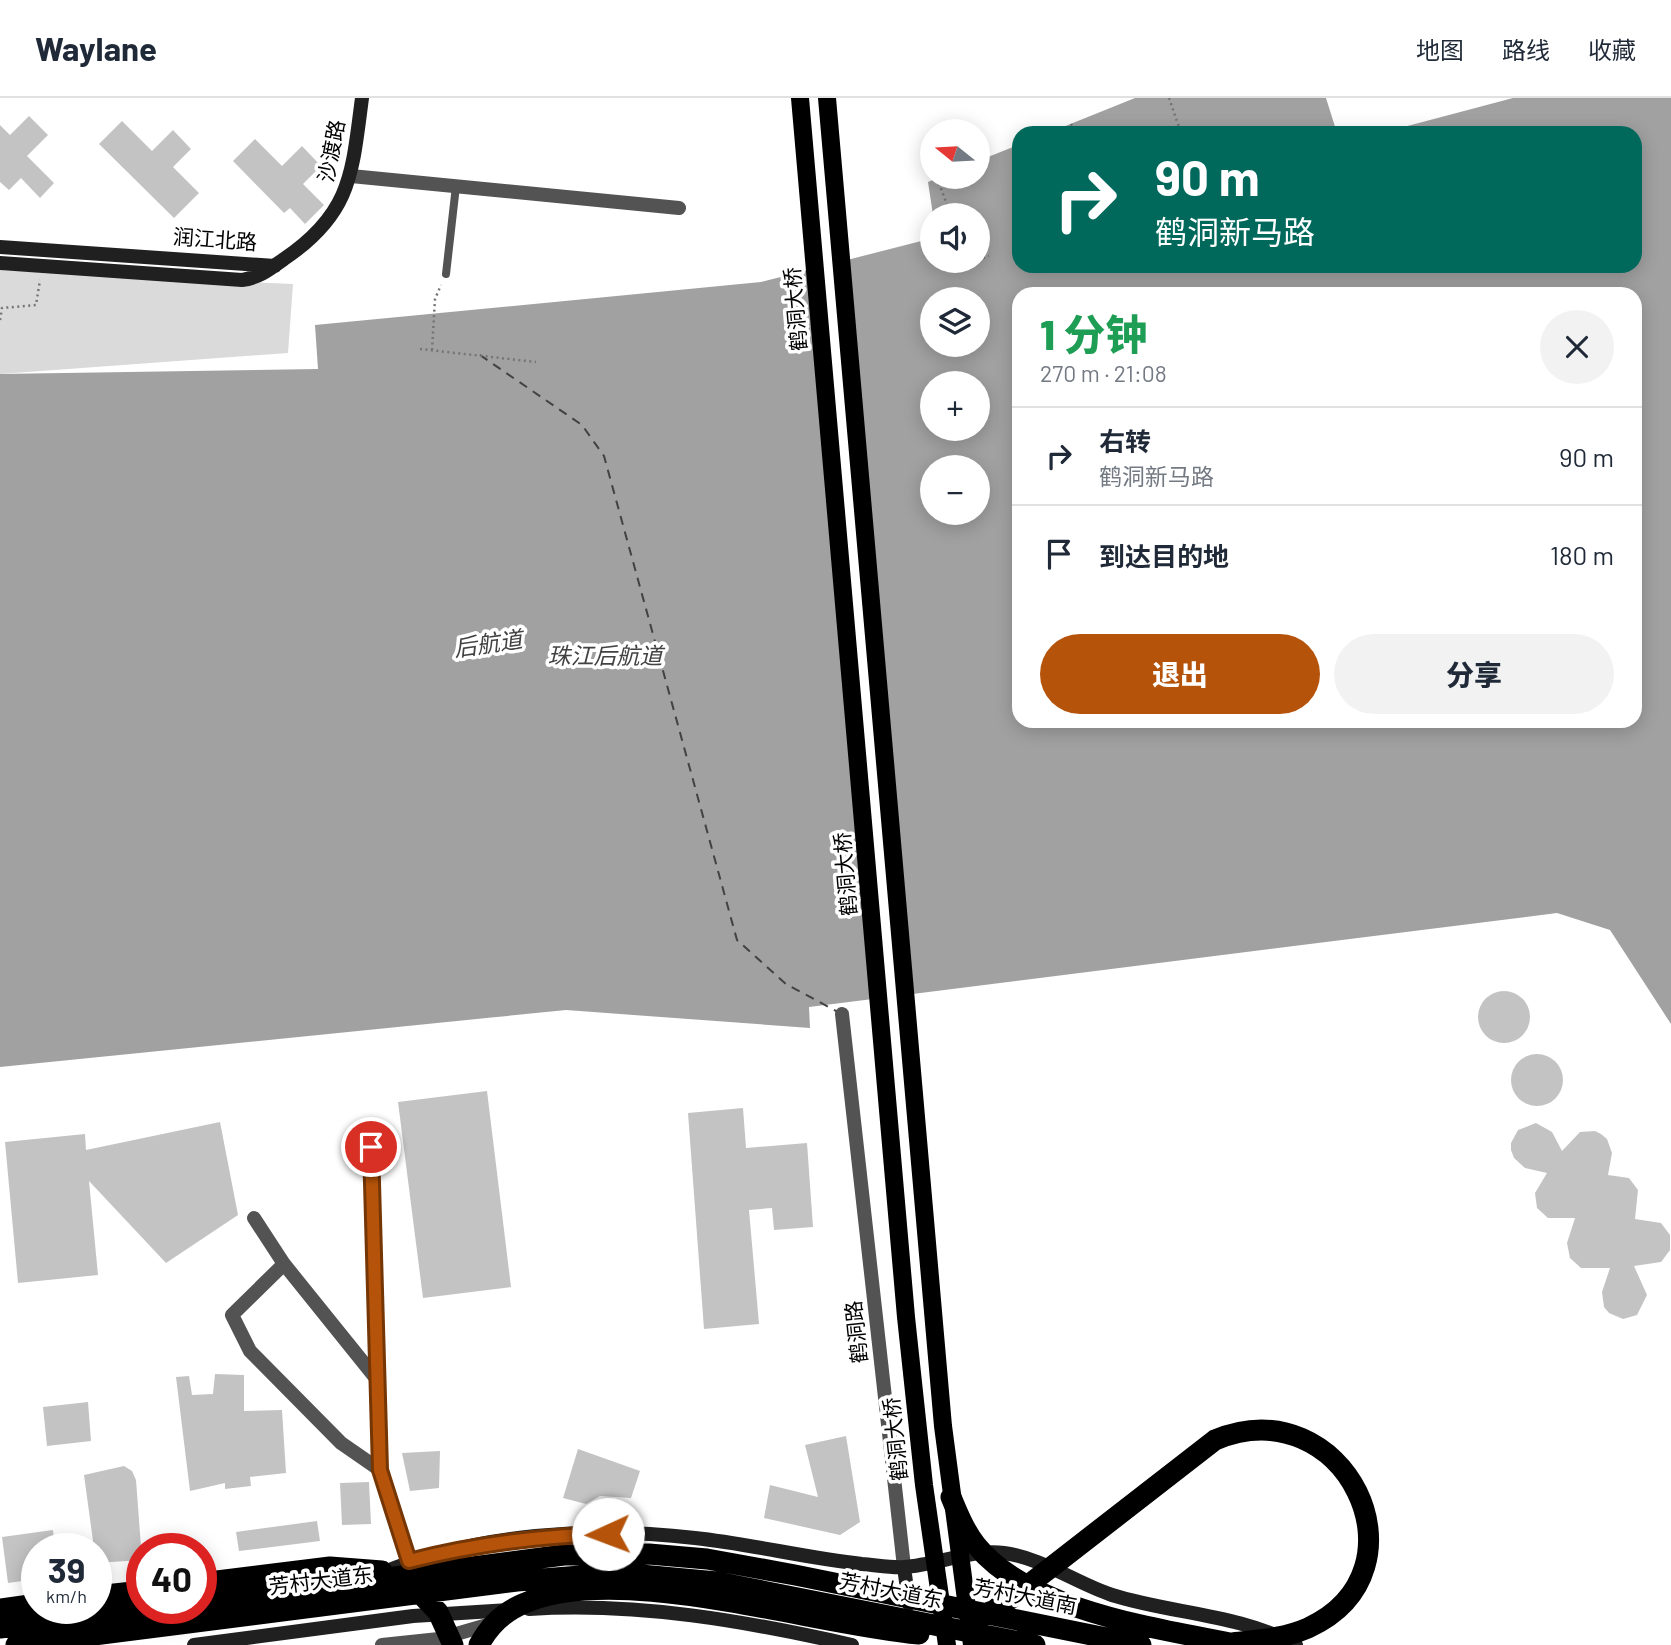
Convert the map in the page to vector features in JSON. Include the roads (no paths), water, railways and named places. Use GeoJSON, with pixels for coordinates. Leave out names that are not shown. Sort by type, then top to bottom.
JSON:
{"type":"FeatureCollection","features":[{"type":"Feature","properties":{"kind":"highway"},"geometry":{"type":"LineString","coordinates":[[913,1620],[963,1623],[996,1609],[1215,1440],[1254,1430],[1297,1436],[1318,1446],[1338,1462],[1361,1499],[1369,1543],[1362,1570],[1339,1605],[1318,1622],[1282,1637],[1234,1644],[1083,1609],[1042,1595],[1007,1573],[977,1546],[951,1497]]}},
{"type":"Feature","properties":{"kind":"highway","name":"芳村大道东"},"geometry":{"type":"LineString","coordinates":[[217,1600],[564,1555],[649,1554],[707,1559],[859,1588]]}},
{"type":"Feature","properties":{"kind":"highway"},"geometry":{"type":"LineString","coordinates":[[217,1581],[330,1567],[381,1570],[403,1579],[423,1594],[438,1612],[444,1643]]}},
{"type":"Feature","properties":{"kind":"highway","name":"芳村大道东"},"geometry":{"type":"LineString","coordinates":[[16,1645],[597,1573],[691,1578],[1005,1639]]}},
{"type":"Feature","properties":{"kind":"highway"},"geometry":{"type":"LineString","coordinates":[[859,1588],[923,1612],[951,1644]]}},
{"type":"Feature","properties":{"kind":"highway","name":"芳村大道南"},"geometry":{"type":"LineString","coordinates":[[859,1588],[1140,1645]]}},
{"type":"Feature","properties":{"kind":"highway"},"geometry":{"type":"LineString","coordinates":[[479,1645],[494,1624],[522,1604],[559,1594],[611,1590],[692,1597],[902,1632],[1005,1639],[1035,1645]]}},
{"type":"Feature","properties":{"kind":"highway"},"geometry":{"type":"LineString","coordinates":[[0,1609],[21,1606]]}},
{"type":"Feature","properties":{"kind":"highway"},"geometry":{"type":"LineString","coordinates":[[0,1628],[126,1611]]}},
{"type":"Feature","properties":{"kind":"main road","name":"鹤洞大桥"},"geometry":{"type":"LineString","coordinates":[[800,98],[906,1317],[925,1496],[951,1644]]}},
{"type":"Feature","properties":{"kind":"main road"},"geometry":{"type":"LineString","coordinates":[[827,98],[951,1497],[972,1645]]}},
{"type":"Feature","properties":{"kind":"street","name":"沙渡路"},"geometry":{"type":"LineString","coordinates":[[275,266],[304,244],[329,219],[341,202],[351,176],[362,98]]}},
{"type":"Feature","properties":{"kind":"street"},"geometry":{"type":"LineString","coordinates":[[351,176],[679,208]]}},
{"type":"Feature","properties":{"kind":"street","name":"润江北路"},"geometry":{"type":"LineString","coordinates":[[0,247],[275,266]]}},
{"type":"Feature","properties":{"kind":"street","name":"润江北路"},"geometry":{"type":"LineString","coordinates":[[0,263],[242,280],[259,276],[275,266]]}},
{"type":"Feature","properties":{"kind":"street","name":"鹤洞路"},"geometry":{"type":"LineString","coordinates":[[842,1014],[915,1645]]}},
{"type":"Feature","properties":{"kind":"street"},"geometry":{"type":"LineString","coordinates":[[371,1147],[380,1470],[409,1561]]}},
{"type":"Feature","properties":{"kind":"street"},"geometry":{"type":"LineString","coordinates":[[254,1218],[284,1264],[379,1382]]}},
{"type":"Feature","properties":{"kind":"street"},"geometry":{"type":"LineString","coordinates":[[284,1264],[232,1315],[250,1351],[341,1443],[380,1470]]}},
{"type":"Feature","properties":{"kind":"street","name":"芳村大道东"},"geometry":{"type":"LineString","coordinates":[[364,1580],[409,1561],[458,1549],[514,1540],[640,1534],[697,1538],[860,1563],[904,1567],[973,1554],[1003,1553],[1029,1559],[1112,1595]]}},
{"type":"Feature","properties":{"kind":"street"},"geometry":{"type":"LineString","coordinates":[[1098,1645],[1112,1595],[1250,1626],[1296,1645]]}},
{"type":"Feature","properties":{"kind":"street"},"geometry":{"type":"LineString","coordinates":[[194,1645],[413,1616],[606,1606],[650,1610],[852,1645]]}},
{"type":"Feature","properties":{"kind":"street"},"geometry":{"type":"LineString","coordinates":[[383,1645],[444,1643],[551,1608]]}},
{"type":"Feature","properties":{"kind":"lane"},"geometry":{"type":"LineString","coordinates":[[446,274],[456,186]]}},
{"type":"Feature","properties":{"kind":"water"},"geometry":{"type":"Polygon","coordinates":[[[1135,98],[1326,98],[1335,126],[1065,126],[1135,98]]]}},
{"type":"Feature","properties":{"kind":"water","name":"珠江后航道"},"geometry":{"type":"Polygon","coordinates":[[[1513,98],[1671,98],[1671,1024],[1610,930],[1557,913],[809,1007],[810,1028],[566,1010],[0,1067],[0,374],[318,369],[315,325],[761,282],[920,241],[920,273],[990,273],[990,203],[931,203],[929,189],[990,189],[990,156],[1012,147],[1012,273],[1642,273],[1642,126],[1407,126],[1513,98]]]}},
{"type":"Feature","properties":{"kind":"water label","name":"后航道"},"geometry":{"type":"Point","coordinates":[488,644]}}]}
